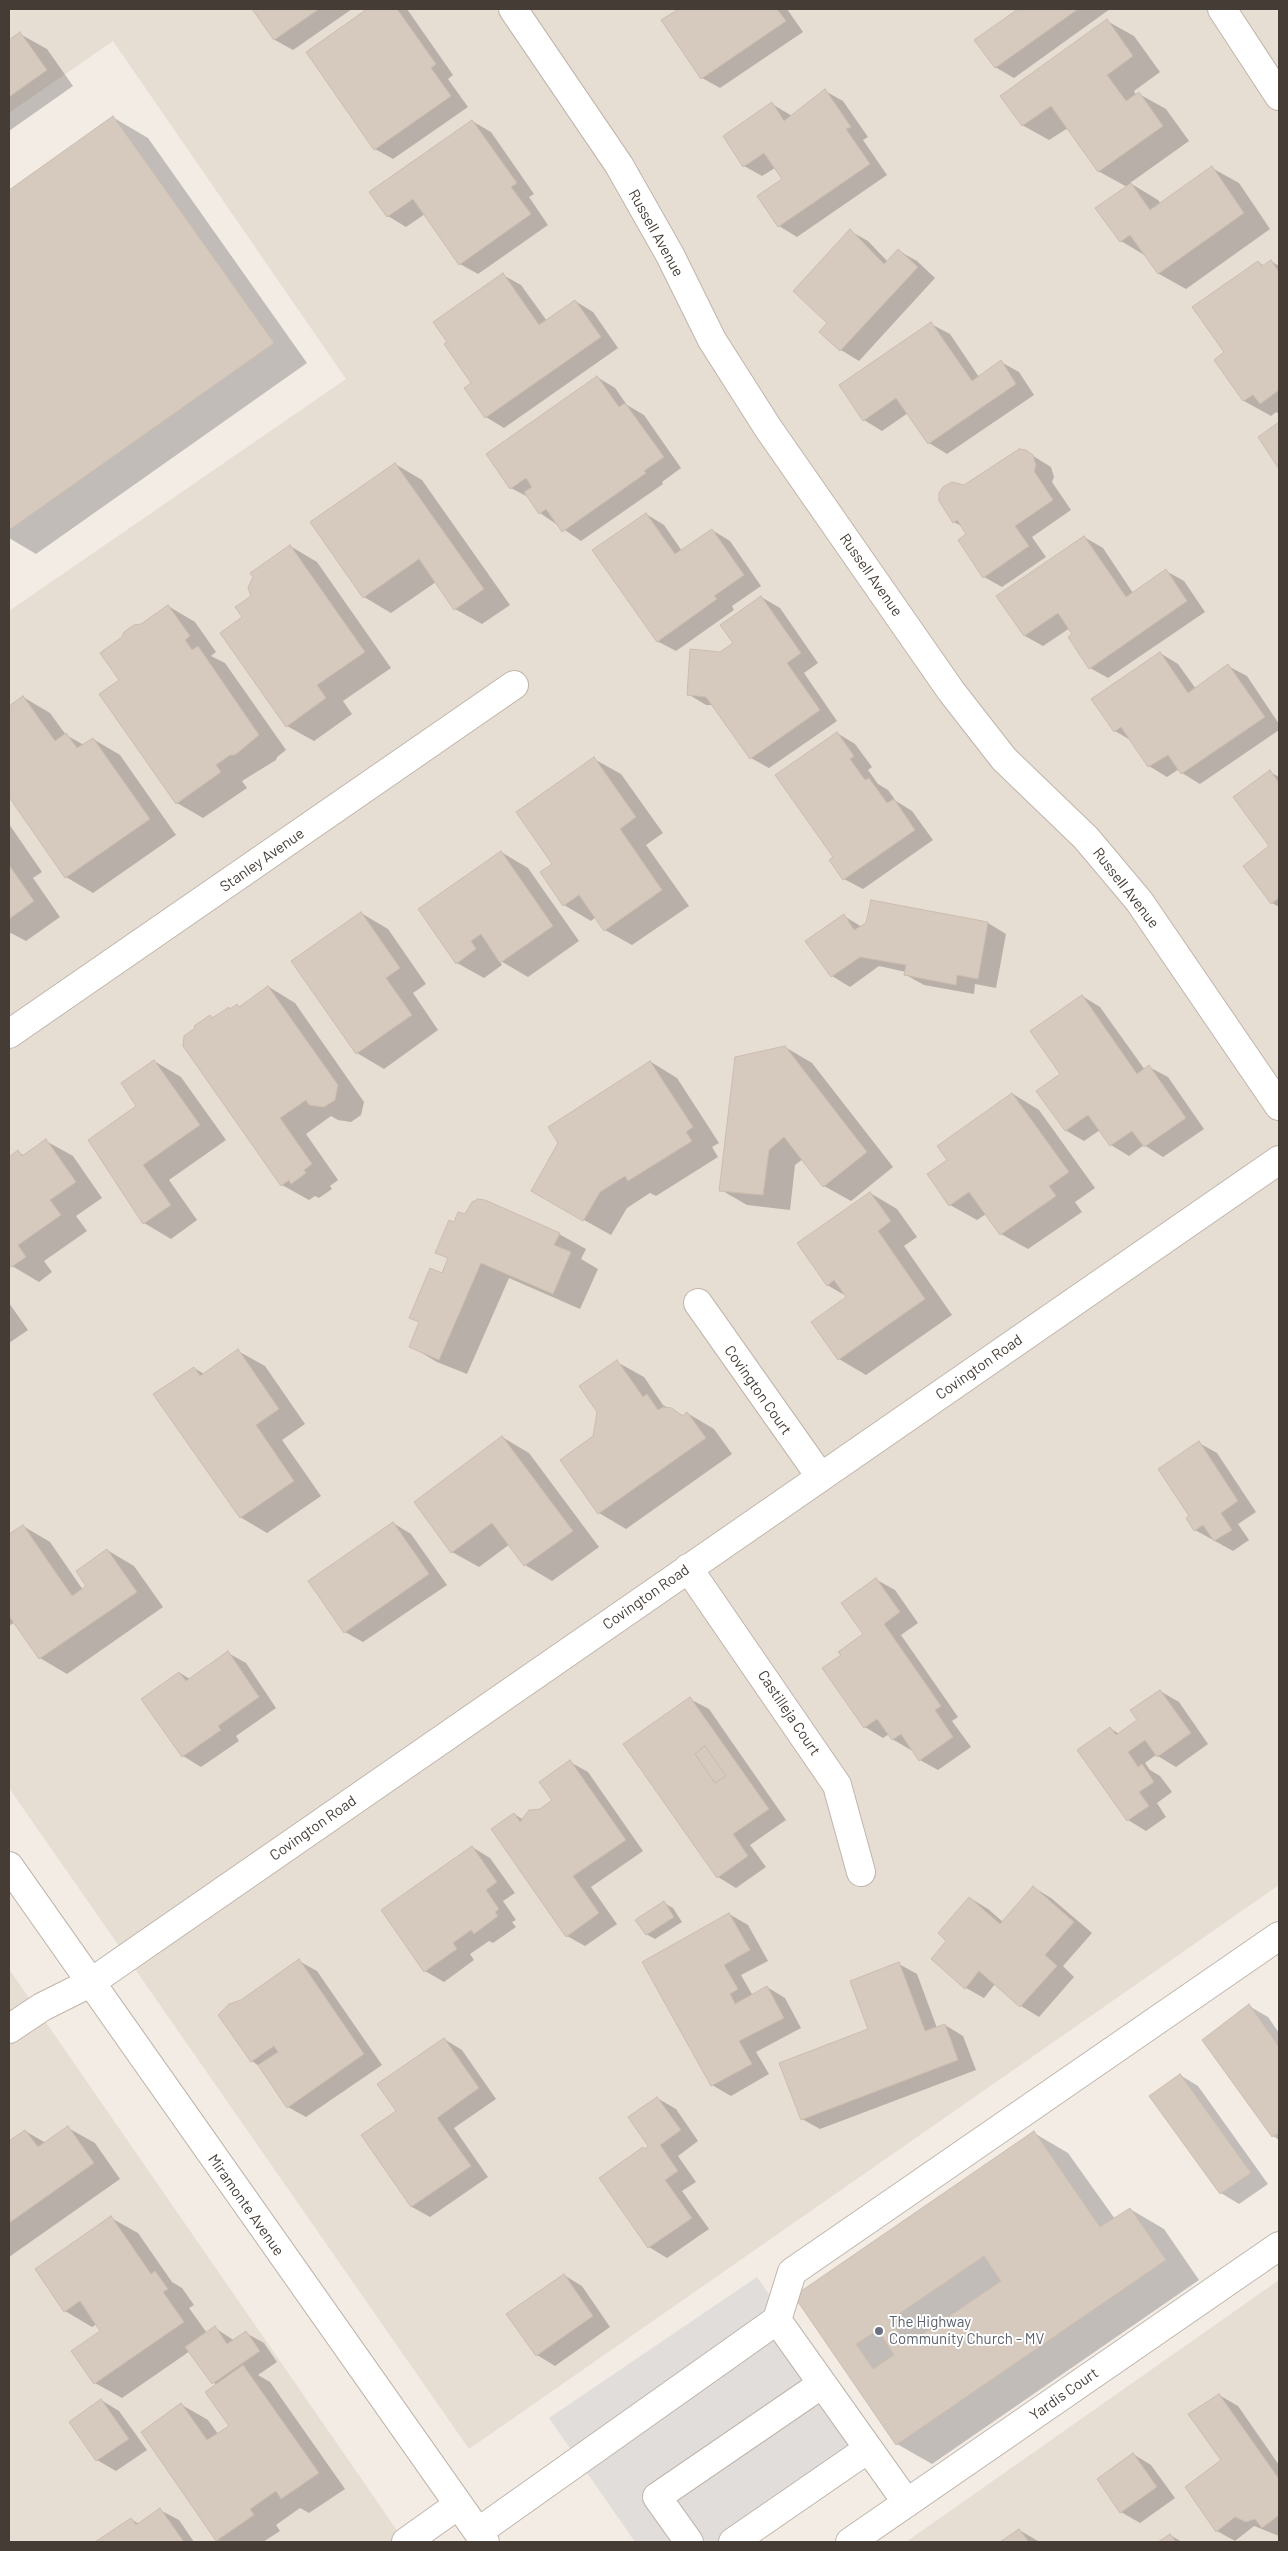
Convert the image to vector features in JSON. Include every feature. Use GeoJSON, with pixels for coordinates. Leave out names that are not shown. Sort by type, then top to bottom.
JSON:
{"type":"FeatureCollection","features":[{"type":"Feature","properties":{"kind":"street","name":"Russell Avenue"},"geometry":{"type":"LineString","coordinates":[[513,9],[619,165],[670,255],[712,340],[768,428],[940,675],[1004,759],[1086,838],[1139,902],[1279,1106]]}},
{"type":"Feature","properties":{"kind":"street"},"geometry":{"type":"LineString","coordinates":[[1222,9],[1279,96]]}},
{"type":"Feature","properties":{"kind":"street","name":"Stanley Avenue"},"geometry":{"type":"LineString","coordinates":[[9,1034],[514,685]]}},
{"type":"Feature","properties":{"kind":"street","name":"Covington Road"},"geometry":{"type":"LineString","coordinates":[[9,2029],[42,2007],[90,1983],[1279,1160]]}},
{"type":"Feature","properties":{"kind":"street","name":"Covington Court"},"geometry":{"type":"LineString","coordinates":[[698,1303],[820,1476]]}},
{"type":"Feature","properties":{"kind":"street","name":"Castilleja Court"},"geometry":{"type":"LineString","coordinates":[[688,1568],[838,1785],[861,1872]]}},
{"type":"Feature","properties":{"kind":"street","name":"Miramonte Avenue"},"geometry":{"type":"LineString","coordinates":[[9,1866],[482,2537]]}},
{"type":"Feature","properties":{"kind":"street"},"geometry":{"type":"LineString","coordinates":[[482,2537],[776,2320],[792,2272],[1279,1936]]}},
{"type":"Feature","properties":{"kind":"street","name":"Yardis Court"},"geometry":{"type":"LineString","coordinates":[[850,2542],[1279,2246]]}},
{"type":"Feature","properties":{"kind":"street"},"geometry":{"type":"LineString","coordinates":[[776,2320],[907,2503]]}},
{"type":"Feature","properties":{"kind":"street"},"geometry":{"type":"LineString","coordinates":[[689,2542],[657,2497],[822,2384]]}},
{"type":"Feature","properties":{"kind":"street"},"geometry":{"type":"LineString","coordinates":[[733,2542],[868,2448]]}},
{"type":"Feature","properties":{"kind":"street"},"geometry":{"type":"LineString","coordinates":[[406,2542],[458,2505]]}},
{"type":"Feature","properties":{"kind":"shaded area"},"geometry":{"type":"Polygon","coordinates":[[[9,9],[1279,9],[1279,1885],[469,2449],[9,1788],[9,611],[346,379],[113,41],[9,113],[9,9]]]}},
{"type":"Feature","properties":{"kind":"shaded area"},"geometry":{"type":"Polygon","coordinates":[[[9,1969],[405,2542],[9,2542],[9,1969]]]}},
{"type":"Feature","properties":{"kind":"shaded area"},"geometry":{"type":"Polygon","coordinates":[[[757,2277],[876,2449],[739,2542],[635,2542],[549,2418],[757,2277]]]}},
{"type":"Feature","properties":{"kind":"shaded area"},"geometry":{"type":"Polygon","coordinates":[[[1279,2280],[1279,2542],[906,2542],[1279,2280]]]}},
{"type":"Feature","properties":{"kind":"building"},"geometry":{"type":"Polygon","coordinates":[[[252,9],[319,9],[274,40],[252,9]]]}},
{"type":"Feature","properties":{"kind":"building"},"geometry":{"type":"Polygon","coordinates":[[[367,9],[397,9],[436,64],[431,68],[451,96],[374,150],[306,52],[367,9]]]}},
{"type":"Feature","properties":{"kind":"building"},"geometry":{"type":"Polygon","coordinates":[[[679,9],[777,9],[786,21],[701,79],[661,20],[679,9]]]}},
{"type":"Feature","properties":{"kind":"building"},"geometry":{"type":"Polygon","coordinates":[[[1018,9],[1078,9],[995,68],[974,40],[1018,9]]]}},
{"type":"Feature","properties":{"kind":"building"},"geometry":{"type":"Polygon","coordinates":[[[1107,19],[1133,56],[1107,75],[1126,101],[1139,92],[1163,126],[1098,172],[1051,106],[1022,126],[1000,96],[1107,19]]]}},
{"type":"Feature","properties":{"kind":"building"},"geometry":{"type":"Polygon","coordinates":[[[20,32],[47,70],[9,97],[9,40],[20,32]]]}},
{"type":"Feature","properties":{"kind":"building"},"geometry":{"type":"Polygon","coordinates":[[[825,89],[851,127],[846,129],[870,164],[778,227],[757,196],[782,179],[764,153],[743,167],[723,136],[772,102],[784,121],[825,89]]]}},
{"type":"Feature","properties":{"kind":"building"},"geometry":{"type":"Polygon","coordinates":[[[113,116],[274,343],[9,530],[9,190],[113,116]]]}},
{"type":"Feature","properties":{"kind":"building"},"geometry":{"type":"Polygon","coordinates":[[[472,120],[517,183],[511,187],[531,214],[459,265],[413,199],[387,217],[369,192],[472,120]]]}},
{"type":"Feature","properties":{"kind":"building"},"geometry":{"type":"Polygon","coordinates":[[[1212,166],[1244,213],[1158,274],[1130,235],[1120,242],[1095,208],[1131,183],[1150,210],[1212,166]]]}},
{"type":"Feature","properties":{"kind":"building"},"geometry":{"type":"Polygon","coordinates":[[[850,229],[884,264],[898,249],[918,267],[840,351],[819,332],[827,323],[793,291],[850,229]]]}},
{"type":"Feature","properties":{"kind":"building"},"geometry":{"type":"Polygon","coordinates":[[[1271,260],[1279,272],[1279,390],[1260,404],[1253,395],[1243,401],[1214,360],[1224,352],[1192,307],[1258,261],[1262,266],[1271,260]]]}},
{"type":"Feature","properties":{"kind":"building"},"geometry":{"type":"Polygon","coordinates":[[[503,273],[539,325],[575,300],[601,337],[485,418],[464,388],[471,383],[444,344],[447,342],[433,322],[503,273]]]}},
{"type":"Feature","properties":{"kind":"building"},"geometry":{"type":"Polygon","coordinates":[[[931,322],[972,381],[1001,360],[1016,384],[928,444],[896,398],[863,421],[839,385],[931,322]]]}},
{"type":"Feature","properties":{"kind":"building"},"geometry":{"type":"Polygon","coordinates":[[[597,376],[619,407],[625,403],[664,457],[644,471],[646,473],[562,532],[546,509],[539,514],[524,492],[532,487],[526,478],[510,489],[486,454],[597,376]]]}},
{"type":"Feature","properties":{"kind":"building"},"geometry":{"type":"Polygon","coordinates":[[[1279,422],[1279,469],[1258,437],[1279,422]]]}},
{"type":"Feature","properties":{"kind":"building"},"geometry":{"type":"Polygon","coordinates":[[[1019,449],[1026,450],[1033,455],[1036,466],[1034,471],[1053,500],[1015,526],[1029,546],[983,578],[958,540],[966,534],[957,520],[953,523],[939,501],[939,493],[943,487],[952,482],[964,485],[1019,449]]]}},
{"type":"Feature","properties":{"kind":"building"},"geometry":{"type":"Polygon","coordinates":[[[395,463],[484,589],[454,610],[419,559],[363,598],[310,522],[395,463]]]}},
{"type":"Feature","properties":{"kind":"building"},"geometry":{"type":"Polygon","coordinates":[[[646,513],[675,554],[712,529],[744,575],[714,596],[717,599],[657,642],[592,550],[646,513]]]}},
{"type":"Feature","properties":{"kind":"building"},"geometry":{"type":"Polygon","coordinates":[[[1084,536],[1126,597],[1166,569],[1187,601],[1089,669],[1068,637],[1072,634],[1058,613],[1024,636],[996,596],[1084,536]]]}},
{"type":"Feature","properties":{"kind":"building"},"geometry":{"type":"Polygon","coordinates":[[[290,545],[365,652],[317,685],[326,698],[286,727],[220,633],[242,617],[235,607],[251,596],[248,588],[253,577],[250,573],[290,545]]]}},
{"type":"Feature","properties":{"kind":"building"},"geometry":{"type":"Polygon","coordinates":[[[761,596],[801,653],[787,663],[820,710],[750,759],[706,697],[687,695],[690,649],[720,652],[733,643],[720,625],[761,596]]]}},
{"type":"Feature","properties":{"kind":"building"},"geometry":{"type":"Polygon","coordinates":[[[168,605],[190,636],[185,640],[192,650],[198,646],[259,735],[235,755],[230,755],[216,765],[221,772],[176,804],[99,694],[119,680],[100,653],[122,637],[124,632],[134,625],[141,624],[168,605]]]}},
{"type":"Feature","properties":{"kind":"building"},"geometry":{"type":"Polygon","coordinates":[[[1160,652],[1188,693],[1228,664],[1265,717],[1181,774],[1168,755],[1148,767],[1121,727],[1114,732],[1091,699],[1160,652]]]}},
{"type":"Feature","properties":{"kind":"building"},"geometry":{"type":"Polygon","coordinates":[[[23,696],[55,741],[66,733],[77,748],[93,738],[150,819],[65,878],[9,797],[9,706],[23,696]]]}},
{"type":"Feature","properties":{"kind":"building"},"geometry":{"type":"Polygon","coordinates":[[[837,732],[854,756],[850,759],[865,780],[869,778],[887,803],[894,799],[915,830],[843,880],[829,860],[833,857],[775,775],[837,732]]]}},
{"type":"Feature","properties":{"kind":"building"},"geometry":{"type":"Polygon","coordinates":[[[594,757],[636,817],[620,829],[662,890],[604,931],[579,895],[563,906],[540,872],[552,864],[516,812],[594,757]]]}},
{"type":"Feature","properties":{"kind":"building"},"geometry":{"type":"Polygon","coordinates":[[[1270,770],[1279,783],[1279,898],[1271,904],[1243,866],[1269,846],[1233,797],[1270,770]]]}},
{"type":"Feature","properties":{"kind":"building"},"geometry":{"type":"Polygon","coordinates":[[[501,851],[553,926],[500,963],[481,934],[471,941],[476,949],[456,964],[418,909],[501,851]]]}},
{"type":"Feature","properties":{"kind":"building"},"geometry":{"type":"Polygon","coordinates":[[[9,865],[34,901],[9,919],[9,865]]]}},
{"type":"Feature","properties":{"kind":"building"},"geometry":{"type":"Polygon","coordinates":[[[871,900],[988,922],[978,979],[957,975],[956,985],[904,975],[906,965],[860,957],[831,977],[805,941],[844,914],[854,930],[866,923],[871,900]]]}},
{"type":"Feature","properties":{"kind":"building"},"geometry":{"type":"Polygon","coordinates":[[[361,912],[400,968],[386,978],[412,1015],[356,1054],[291,961],[361,912]]]}},
{"type":"Feature","properties":{"kind":"building"},"geometry":{"type":"Polygon","coordinates":[[[268,986],[338,1085],[335,1100],[324,1107],[309,1105],[306,1100],[280,1118],[312,1164],[304,1170],[306,1173],[291,1184],[289,1180],[281,1186],[183,1046],[184,1036],[195,1028],[194,1026],[210,1015],[212,1018],[237,1004],[239,1007],[268,986]]]}},
{"type":"Feature","properties":{"kind":"building"},"geometry":{"type":"Polygon","coordinates":[[[1082,995],[1137,1074],[1149,1065],[1186,1118],[1144,1147],[1132,1131],[1110,1146],[1088,1115],[1065,1131],[1036,1091],[1060,1074],[1030,1031],[1082,995]]]}},
{"type":"Feature","properties":{"kind":"building"},"geometry":{"type":"Polygon","coordinates":[[[785,1046],[867,1152],[823,1187],[784,1137],[769,1150],[763,1195],[719,1191],[735,1057],[785,1046]]]}},
{"type":"Feature","properties":{"kind":"building"},"geometry":{"type":"Polygon","coordinates":[[[154,1060],[200,1125],[143,1165],[171,1205],[143,1224],[88,1140],[136,1106],[121,1083],[154,1060]]]}},
{"type":"Feature","properties":{"kind":"building"},"geometry":{"type":"Polygon","coordinates":[[[650,1061],[693,1127],[686,1132],[692,1141],[628,1181],[625,1176],[600,1192],[583,1221],[531,1191],[558,1143],[548,1127],[650,1061]]]}},
{"type":"Feature","properties":{"kind":"building"},"geometry":{"type":"Polygon","coordinates":[[[1012,1093],[1069,1172],[1049,1186],[1056,1196],[1000,1235],[969,1192],[949,1206],[927,1174],[947,1160],[937,1146],[1012,1093]]]}},
{"type":"Feature","properties":{"kind":"building"},"geometry":{"type":"Polygon","coordinates":[[[46,1139],[76,1182],[50,1200],[61,1215],[18,1245],[26,1257],[11,1267],[9,1264],[9,1157],[18,1150],[22,1156],[46,1139]]]}},
{"type":"Feature","properties":{"kind":"building"},"geometry":{"type":"Polygon","coordinates":[[[870,1192],[891,1221],[878,1231],[925,1299],[838,1360],[811,1322],[846,1297],[834,1280],[827,1286],[797,1243],[870,1192]]]}},
{"type":"Feature","properties":{"kind":"building"},"geometry":{"type":"Polygon","coordinates":[[[478,1199],[485,1200],[560,1233],[554,1245],[571,1252],[553,1294],[481,1263],[439,1360],[409,1347],[419,1322],[409,1318],[430,1268],[442,1273],[448,1258],[435,1253],[449,1220],[454,1222],[458,1212],[465,1214],[472,1202],[478,1199]]]}},
{"type":"Feature","properties":{"kind":"building"},"geometry":{"type":"Polygon","coordinates":[[[238,1349],[279,1409],[256,1425],[294,1481],[240,1518],[153,1394],[194,1367],[200,1376],[238,1349]]]}},
{"type":"Feature","properties":{"kind":"building"},"geometry":{"type":"Polygon","coordinates":[[[617,1360],[643,1397],[647,1394],[658,1410],[663,1407],[672,1408],[682,1416],[687,1412],[706,1438],[598,1514],[560,1460],[593,1436],[597,1412],[579,1386],[617,1360]]]}},
{"type":"Feature","properties":{"kind":"building"},"geometry":{"type":"Polygon","coordinates":[[[502,1436],[573,1531],[524,1566],[492,1523],[451,1553],[414,1502],[502,1436]]]}},
{"type":"Feature","properties":{"kind":"building"},"geometry":{"type":"Polygon","coordinates":[[[1199,1441],[1238,1501],[1221,1513],[1232,1530],[1214,1541],[1203,1525],[1194,1531],[1186,1518],[1189,1516],[1158,1469],[1199,1441]]]}},
{"type":"Feature","properties":{"kind":"building"},"geometry":{"type":"Polygon","coordinates":[[[393,1522],[429,1574],[344,1633],[308,1581],[393,1522]]]}},
{"type":"Feature","properties":{"kind":"building"},"geometry":{"type":"Polygon","coordinates":[[[23,1525],[72,1596],[86,1586],[76,1571],[107,1549],[137,1592],[39,1659],[9,1616],[9,1534],[23,1525]]]}},
{"type":"Feature","properties":{"kind":"building"},"geometry":{"type":"Polygon","coordinates":[[[876,1578],[900,1612],[884,1624],[941,1706],[935,1710],[953,1737],[919,1761],[901,1734],[892,1740],[877,1719],[864,1728],[822,1668],[841,1655],[838,1652],[863,1634],[841,1603],[876,1578]]]}},
{"type":"Feature","properties":{"kind":"building"},"geometry":{"type":"Polygon","coordinates":[[[228,1651],[259,1697],[218,1726],[221,1730],[182,1757],[141,1699],[179,1672],[186,1681],[228,1651]]]}},
{"type":"Feature","properties":{"kind":"building"},"geometry":{"type":"Polygon","coordinates":[[[1160,1690],[1191,1733],[1157,1757],[1145,1740],[1128,1752],[1138,1767],[1142,1764],[1154,1782],[1139,1792],[1149,1806],[1127,1821],[1077,1750],[1110,1727],[1116,1735],[1137,1720],[1130,1710],[1160,1690]]]}},
{"type":"Feature","properties":{"kind":"building"},"geometry":{"type":"Polygon","coordinates":[[[690,1697],[769,1809],[733,1834],[748,1856],[717,1878],[623,1744],[690,1697]],[[705,1746],[695,1754],[715,1783],[726,1776],[705,1746]]]}},
{"type":"Feature","properties":{"kind":"building"},"geometry":{"type":"Polygon","coordinates":[[[705,1746],[726,1776],[715,1783],[695,1754],[705,1746]]]}},
{"type":"Feature","properties":{"kind":"building"},"geometry":{"type":"Polygon","coordinates":[[[570,1760],[626,1840],[573,1876],[599,1913],[566,1937],[491,1829],[514,1813],[520,1822],[529,1810],[540,1809],[552,1800],[539,1782],[570,1760]]]}},
{"type":"Feature","properties":{"kind":"building"},"geometry":{"type":"Polygon","coordinates":[[[472,1846],[497,1882],[486,1890],[499,1909],[495,1912],[498,1916],[474,1934],[471,1930],[453,1943],[457,1949],[424,1972],[381,1910],[472,1846]]]}},
{"type":"Feature","properties":{"kind":"building"},"geometry":{"type":"Polygon","coordinates":[[[1033,1886],[1074,1922],[1045,1955],[1057,1966],[1020,2007],[979,1971],[965,1989],[931,1959],[946,1941],[938,1933],[969,1897],[1000,1924],[1033,1886]]]}},
{"type":"Feature","properties":{"kind":"building"},"geometry":{"type":"Polygon","coordinates":[[[664,1901],[674,1917],[646,1935],[635,1920],[664,1901]]]}},
{"type":"Feature","properties":{"kind":"building"},"geometry":{"type":"Polygon","coordinates":[[[729,1913],[750,1950],[724,1965],[738,1989],[730,1994],[735,2004],[767,1986],[784,2018],[739,2041],[752,2064],[711,2086],[642,1962],[729,1913]]]}},
{"type":"Feature","properties":{"kind":"building"},"geometry":{"type":"Polygon","coordinates":[[[299,1959],[364,2054],[287,2108],[258,2065],[278,2052],[274,2046],[251,2062],[218,2015],[229,2004],[241,2000],[299,1959]]]}},
{"type":"Feature","properties":{"kind":"building"},"geometry":{"type":"Polygon","coordinates":[[[899,1962],[925,2031],[945,2024],[958,2060],[801,2120],[779,2063],[868,2029],[850,1981],[899,1962]]]}},
{"type":"Feature","properties":{"kind":"building"},"geometry":{"type":"Polygon","coordinates":[[[1249,2004],[1279,2047],[1279,2132],[1272,2137],[1202,2040],[1249,2004]]]}},
{"type":"Feature","properties":{"kind":"building"},"geometry":{"type":"Polygon","coordinates":[[[444,2038],[479,2088],[437,2118],[471,2166],[411,2207],[361,2135],[396,2111],[377,2084],[444,2038]]]}},
{"type":"Feature","properties":{"kind":"building"},"geometry":{"type":"Polygon","coordinates":[[[1180,2074],[1251,2173],[1220,2194],[1149,2096],[1180,2074]]]}},
{"type":"Feature","properties":{"kind":"building"},"geometry":{"type":"Polygon","coordinates":[[[657,2097],[681,2130],[660,2145],[678,2171],[665,2180],[692,2218],[648,2248],[599,2178],[643,2147],[645,2149],[648,2146],[628,2117],[657,2097]]]}},
{"type":"Feature","properties":{"kind":"building"},"geometry":{"type":"Polygon","coordinates":[[[68,2126],[94,2163],[9,2223],[9,2141],[25,2130],[38,2147],[68,2126]]]}},
{"type":"Feature","properties":{"kind":"building"},"geometry":{"type":"Polygon","coordinates":[[[1034,2131],[1100,2227],[1130,2208],[1166,2260],[896,2445],[794,2296],[1034,2131]],[[984,2256],[890,2320],[907,2345],[1001,2281],[984,2256]],[[878,2330],[856,2344],[873,2369],[894,2355],[878,2330]]]}},
{"type":"Feature","properties":{"kind":"building"},"geometry":{"type":"Polygon","coordinates":[[[111,2216],[151,2274],[155,2271],[168,2289],[163,2292],[184,2322],[94,2384],[71,2351],[100,2331],[80,2301],[64,2312],[35,2269],[111,2216]]]}},
{"type":"Feature","properties":{"kind":"building"},"geometry":{"type":"Polygon","coordinates":[[[564,2274],[593,2316],[536,2356],[506,2314],[564,2274]]]}},
{"type":"Feature","properties":{"kind":"building"},"geometry":{"type":"Polygon","coordinates":[[[215,2326],[227,2344],[246,2331],[260,2351],[212,2384],[185,2347],[215,2326]]]}},
{"type":"Feature","properties":{"kind":"building"},"geometry":{"type":"Polygon","coordinates":[[[243,2365],[319,2473],[281,2499],[276,2491],[250,2509],[254,2515],[216,2541],[141,2432],[181,2403],[207,2440],[229,2426],[205,2392],[243,2365]]]}},
{"type":"Feature","properties":{"kind":"building"},"geometry":{"type":"Polygon","coordinates":[[[1219,2394],[1279,2479],[1279,2515],[1262,2528],[1255,2519],[1246,2522],[1235,2517],[1216,2532],[1185,2487],[1221,2460],[1188,2414],[1219,2394]]]}},
{"type":"Feature","properties":{"kind":"building"},"geometry":{"type":"Polygon","coordinates":[[[101,2399],[129,2439],[96,2461],[69,2422],[101,2399]]]}},
{"type":"Feature","properties":{"kind":"building"},"geometry":{"type":"Polygon","coordinates":[[[1133,2453],[1157,2487],[1120,2513],[1097,2479],[1133,2453]]]}},
{"type":"Feature","properties":{"kind":"building"},"geometry":{"type":"Polygon","coordinates":[[[160,2508],[184,2542],[95,2542],[131,2518],[136,2525],[160,2508]]]}},
{"type":"Feature","properties":{"kind":"building"},"geometry":{"type":"Polygon","coordinates":[[[1019,2529],[1029,2542],[1000,2542],[1019,2529]]]}},
{"type":"Feature","properties":{"kind":"building"},"geometry":{"type":"Polygon","coordinates":[[[1170,2534],[1176,2542],[1158,2542],[1170,2534]]]}},
{"type":"Feature","properties":{"kind":"place","name":"The Highway Community Church - MV"},"geometry":{"type":"Point","coordinates":[879,2331]}}]}
